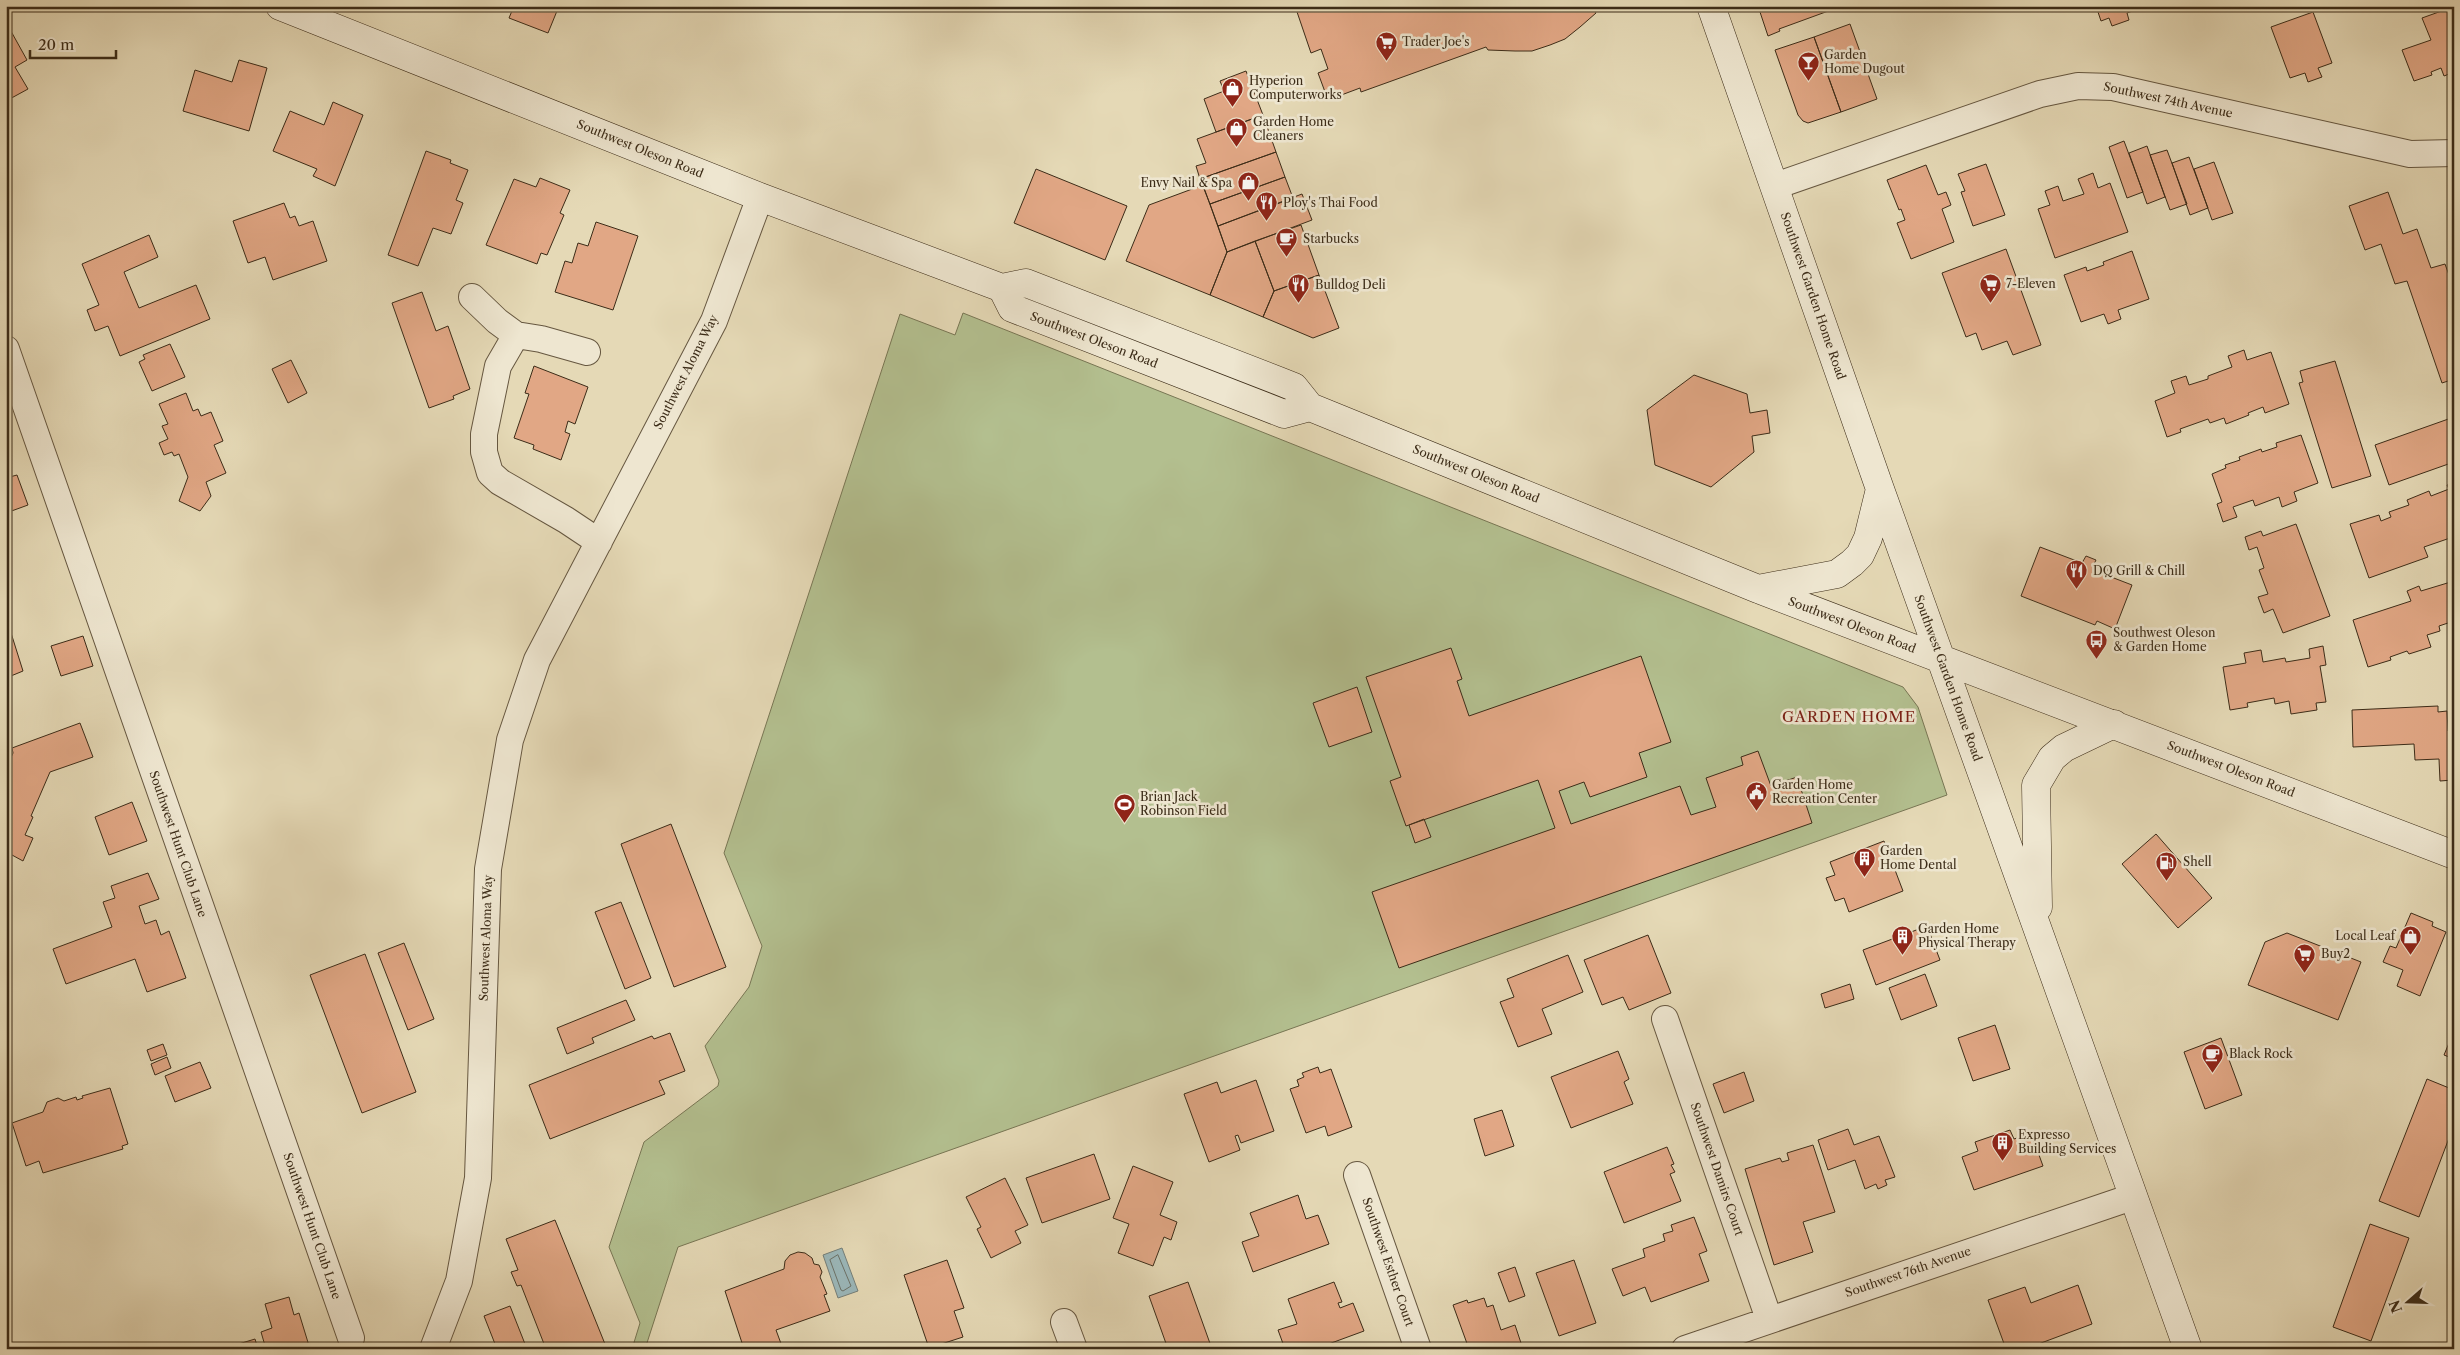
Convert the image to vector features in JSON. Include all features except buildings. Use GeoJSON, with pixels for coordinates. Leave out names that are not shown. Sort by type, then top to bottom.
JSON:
{"type":"FeatureCollection","features":[{"type":"Feature","properties":{"kind":"main road","name":"Southwest Oleson Road"},"geometry":{"type":"LineString","coordinates":[[280,6],[760,197],[1002,288],[1012,308],[1284,414],[1310,407],[1758,589],[2454,854]]}},
{"type":"Feature","properties":{"kind":"main road","name":"Southwest Garden Home Road"},"geometry":{"type":"LineString","coordinates":[[1711,6],[1880,489],[2188,1349]]}},
{"type":"Feature","properties":{"kind":"main road"},"geometry":{"type":"LineString","coordinates":[[1758,589],[1837,574],[1852,563],[1860,555],[1868,538],[1880,489]]}},
{"type":"Feature","properties":{"kind":"main road"},"geometry":{"type":"LineString","coordinates":[[2039,931],[2036,785],[2052,758],[2064,748],[2114,724]]}},
{"type":"Feature","properties":{"kind":"street","name":"Southwest 74th Avenue"},"geometry":{"type":"LineString","coordinates":[[1775,186],[2040,94],[2061,88],[2096,85],[2274,122],[2410,154],[2454,152]]}},
{"type":"Feature","properties":{"kind":"street","name":"Southwest Aloma Way"},"geometry":{"type":"LineString","coordinates":[[433,1349],[459,1281],[478,1178],[488,869],[510,740],[537,660],[714,321],[760,197]]}},
{"type":"Feature","properties":{"kind":"street"},"geometry":{"type":"LineString","coordinates":[[472,297],[497,321],[516,335],[541,339],[587,352]]}},
{"type":"Feature","properties":{"kind":"street"},"geometry":{"type":"LineString","coordinates":[[516,335],[498,366],[484,434],[484,452],[490,473],[500,482],[599,542]]}},
{"type":"Feature","properties":{"kind":"street","name":"Southwest Hunt Club Lane"},"geometry":{"type":"LineString","coordinates":[[6,350],[351,1338]]}},
{"type":"Feature","properties":{"kind":"street","name":"Southwest Damirs Court"},"geometry":{"type":"LineString","coordinates":[[1665,1019],[1769,1318]]}},
{"type":"Feature","properties":{"kind":"street","name":"Southwest Esther Court"},"geometry":{"type":"LineString","coordinates":[[1358,1175],[1418,1349]]}},
{"type":"Feature","properties":{"kind":"street","name":"Southwest 76th Avenue"},"geometry":{"type":"LineString","coordinates":[[1685,1349],[1769,1318],[2132,1197]]}},
{"type":"Feature","properties":{"kind":"street"},"geometry":{"type":"LineString","coordinates":[[1064,1322],[1074,1349]]}},
{"type":"Feature","properties":{"kind":"green space","name":"Garden Home Recreation Center"},"geometry":{"type":"Polygon","coordinates":[[[963,313],[1903,687],[1918,707],[1947,795],[678,1247],[645,1349],[632,1349],[640,1323],[609,1247],[644,1142],[718,1086],[719,1081],[705,1046],[749,987],[762,946],[724,853],[900,314],[955,335],[963,313]]]}},
{"type":"Feature","properties":{"kind":"water"},"geometry":{"type":"Polygon","coordinates":[[[842,1248],[858,1291],[838,1298],[823,1255],[842,1248]]]}},
{"type":"Feature","properties":{"kind":"place","name":"Trader Joe's"},"geometry":{"type":"Point","coordinates":[1386,61]}},
{"type":"Feature","properties":{"kind":"place","name":"Garden Home Dugout"},"geometry":{"type":"Point","coordinates":[1808,81]}},
{"type":"Feature","properties":{"kind":"place","name":"Hyperion Computerworks"},"geometry":{"type":"Point","coordinates":[1233,107]}},
{"type":"Feature","properties":{"kind":"place","name":"Garden Home Cleaners"},"geometry":{"type":"Point","coordinates":[1237,148]}},
{"type":"Feature","properties":{"kind":"place","name":"Envy Nail & Spa"},"geometry":{"type":"Point","coordinates":[1248,202]}},
{"type":"Feature","properties":{"kind":"place","name":"Ploy's Thai Food"},"geometry":{"type":"Point","coordinates":[1267,222]}},
{"type":"Feature","properties":{"kind":"place","name":"Starbucks"},"geometry":{"type":"Point","coordinates":[1287,258]}},
{"type":"Feature","properties":{"kind":"place","name":"7-Eleven"},"geometry":{"type":"Point","coordinates":[1990,303]}},
{"type":"Feature","properties":{"kind":"place","name":"Bulldog Deli"},"geometry":{"type":"Point","coordinates":[1299,304]}},
{"type":"Feature","properties":{"kind":"place","name":"DQ Grill & Chill"},"geometry":{"type":"Point","coordinates":[2077,590]}},
{"type":"Feature","properties":{"kind":"place","name":"Southwest Oleson & Garden Home"},"geometry":{"type":"Point","coordinates":[2097,659]}},
{"type":"Feature","properties":{"kind":"place","name":"Garden Home Recreation Center"},"geometry":{"type":"Point","coordinates":[1756,811]}},
{"type":"Feature","properties":{"kind":"place","name":"Brian Jack Robinson Field"},"geometry":{"type":"Point","coordinates":[1124,823]}},
{"type":"Feature","properties":{"kind":"place","name":"Garden Home Dental"},"geometry":{"type":"Point","coordinates":[1864,877]}},
{"type":"Feature","properties":{"kind":"place","name":"Shell"},"geometry":{"type":"Point","coordinates":[2167,881]}},
{"type":"Feature","properties":{"kind":"place","name":"Garden Home Physical Therapy"},"geometry":{"type":"Point","coordinates":[1902,955]}},
{"type":"Feature","properties":{"kind":"place","name":"Local Leaf"},"geometry":{"type":"Point","coordinates":[2411,955]}},
{"type":"Feature","properties":{"kind":"place","name":"Buy2"},"geometry":{"type":"Point","coordinates":[2305,973]}},
{"type":"Feature","properties":{"kind":"place","name":"Black Rock"},"geometry":{"type":"Point","coordinates":[2213,1073]}},
{"type":"Feature","properties":{"kind":"place","name":"Expresso Building Services"},"geometry":{"type":"Point","coordinates":[2002,1161]}},
{"type":"Feature","properties":{"kind":"district","name":"GARDEN HOME"},"geometry":{"type":"Point","coordinates":[1849,717]}}]}
